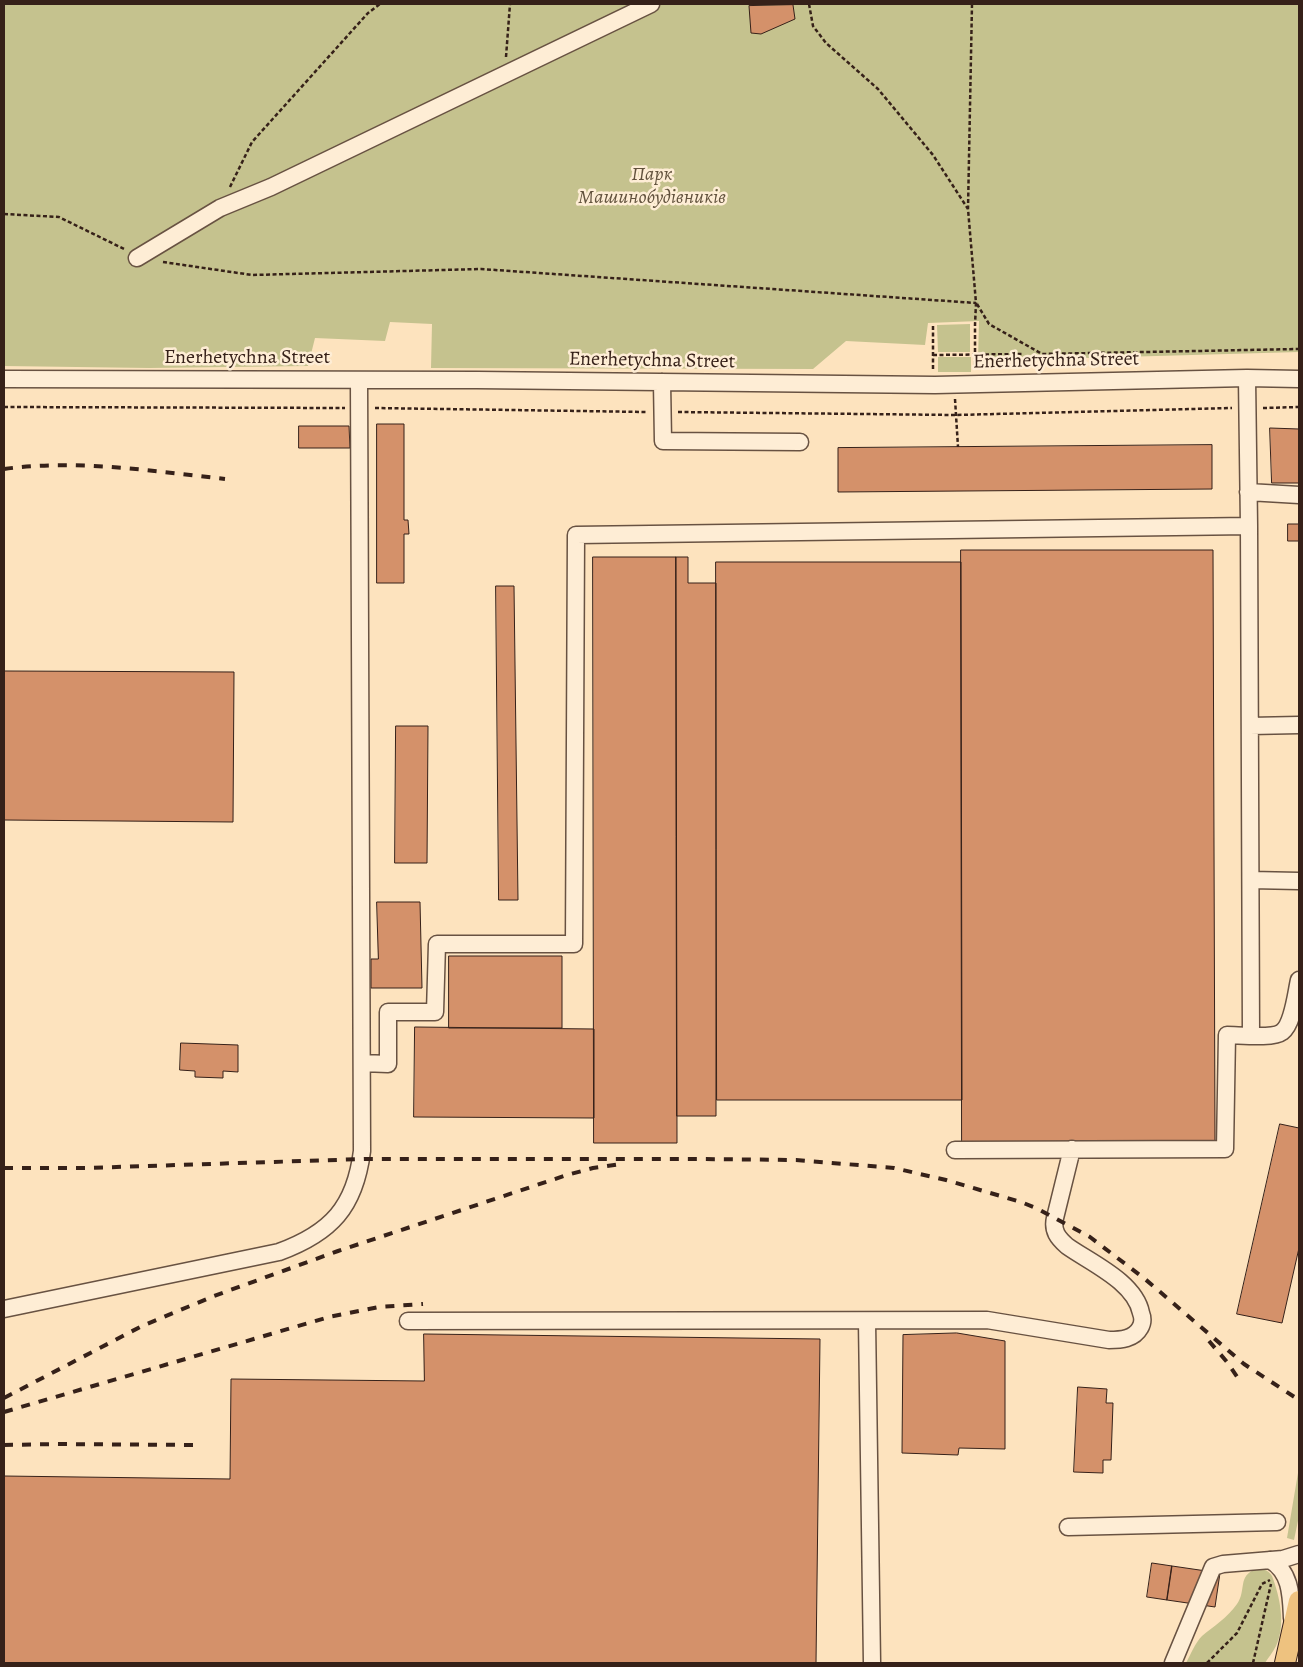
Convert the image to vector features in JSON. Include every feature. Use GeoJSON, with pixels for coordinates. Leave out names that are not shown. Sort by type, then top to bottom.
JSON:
{"type":"FeatureCollection","features":[{"type":"Feature","properties":{"kind":"main road"},"geometry":{"type":"LineString","coordinates":[[1285,1663],[1299,1601]]}},
{"type":"Feature","properties":{"kind":"main road"},"geometry":{"type":"LineString","coordinates":[[1276,1663],[1291,1637]]}},
{"type":"Feature","properties":{"kind":"street"},"geometry":{"type":"LineString","coordinates":[[133,254],[220,208],[272,187],[504,73],[651,4]]}},
{"type":"Feature","properties":{"kind":"street","name":"Enerhetychna Street"},"geometry":{"type":"LineString","coordinates":[[4,378],[954,385],[1247,378],[1299,379]]}},
{"type":"Feature","properties":{"kind":"street"},"geometry":{"type":"LineString","coordinates":[[1247,378],[1251,1035]]}},
{"type":"Feature","properties":{"kind":"street"},"geometry":{"type":"LineString","coordinates":[[4,1309],[267,1256],[291,1248],[323,1230],[346,1203],[357,1180],[362,1151],[359,380]]}},
{"type":"Feature","properties":{"kind":"street"},"geometry":{"type":"LineString","coordinates":[[662,382],[663,441],[800,442]]}},
{"type":"Feature","properties":{"kind":"street"},"geometry":{"type":"LineString","coordinates":[[1248,492],[1299,495]]}},
{"type":"Feature","properties":{"kind":"street"},"geometry":{"type":"LineString","coordinates":[[362,1063],[388,1064],[388,1012],[435,1012],[437,944],[574,944],[576,535],[1249,526]]}},
{"type":"Feature","properties":{"kind":"street"},"geometry":{"type":"LineString","coordinates":[[1250,726],[1299,725]]}},
{"type":"Feature","properties":{"kind":"street"},"geometry":{"type":"LineString","coordinates":[[1251,880],[1299,881]]}},
{"type":"Feature","properties":{"kind":"street"},"geometry":{"type":"LineString","coordinates":[[955,1150],[1225,1149],[1227,1035],[1277,1035],[1284,1030],[1291,1016],[1299,980]]}},
{"type":"Feature","properties":{"kind":"street"},"geometry":{"type":"LineString","coordinates":[[408,1321],[987,1320],[1109,1340],[1129,1338],[1142,1326],[1143,1319],[1137,1301],[1131,1291],[1117,1279],[1067,1246],[1056,1235],[1054,1223],[1072,1150]]}},
{"type":"Feature","properties":{"kind":"street"},"geometry":{"type":"LineString","coordinates":[[867,1321],[872,1663]]}},
{"type":"Feature","properties":{"kind":"street"},"geometry":{"type":"LineString","coordinates":[[1068,1527],[1277,1522]]}},
{"type":"Feature","properties":{"kind":"street"},"geometry":{"type":"LineString","coordinates":[[1174,1663],[1213,1567],[1219,1564],[1286,1559],[1299,1554]]}},
{"type":"Feature","properties":{"kind":"street"},"geometry":{"type":"LineString","coordinates":[[1270,1560],[1283,1571],[1289,1584],[1292,1606],[1291,1637]]}},
{"type":"Feature","properties":{"kind":"path"},"geometry":{"type":"LineString","coordinates":[[220,208],[252,142],[368,13],[380,4]]}},
{"type":"Feature","properties":{"kind":"path"},"geometry":{"type":"LineString","coordinates":[[504,73],[510,4]]}},
{"type":"Feature","properties":{"kind":"path"},"geometry":{"type":"LineString","coordinates":[[809,4],[813,26],[826,43],[878,88],[933,155],[968,210]]}},
{"type":"Feature","properties":{"kind":"path"},"geometry":{"type":"LineString","coordinates":[[972,4],[968,210],[976,302],[975,375]]}},
{"type":"Feature","properties":{"kind":"path"},"geometry":{"type":"LineString","coordinates":[[4,214],[59,217],[133,254],[252,275],[481,269],[976,302]]}},
{"type":"Feature","properties":{"kind":"path"},"geometry":{"type":"LineString","coordinates":[[976,302],[989,324],[1042,354],[1299,349]]}},
{"type":"Feature","properties":{"kind":"path"},"geometry":{"type":"LineString","coordinates":[[933,326],[933,375]]}},
{"type":"Feature","properties":{"kind":"path"},"geometry":{"type":"LineString","coordinates":[[933,355],[1024,354]]}},
{"type":"Feature","properties":{"kind":"path"},"geometry":{"type":"LineString","coordinates":[[954,385],[958,447]]}},
{"type":"Feature","properties":{"kind":"path"},"geometry":{"type":"LineString","coordinates":[[4,407],[359,408],[956,415],[1299,408]]}},
{"type":"Feature","properties":{"kind":"path"},"geometry":{"type":"LineString","coordinates":[[1207,1663],[1237,1633],[1262,1584],[1272,1578],[1253,1663]]}},
{"type":"Feature","properties":{"kind":"green space","name":"Парк Машинобудівників"},"geometry":{"type":"Polygon","coordinates":[[[4,4],[1299,4],[1299,352],[978,361],[979,321],[928,323],[925,345],[846,341],[813,369],[431,368],[432,324],[390,322],[385,341],[315,338],[308,366],[149,368],[4,366],[4,4]]]}},
{"type":"Feature","properties":{"kind":"green space"},"geometry":{"type":"Polygon","coordinates":[[[970,324],[970,352],[938,352],[937,325],[970,324]]]}},
{"type":"Feature","properties":{"kind":"green space"},"geometry":{"type":"Polygon","coordinates":[[[938,357],[971,357],[971,372],[938,372],[938,357]]]}},
{"type":"Feature","properties":{"kind":"green space"},"geometry":{"type":"Polygon","coordinates":[[[1299,1467],[1299,1516],[1294,1540],[1287,1538],[1299,1467]]]}},
{"type":"Feature","properties":{"kind":"green space"},"geometry":{"type":"Polygon","coordinates":[[[1256,1569],[1265,1570],[1272,1576],[1281,1611],[1279,1638],[1265,1663],[1186,1663],[1202,1636],[1225,1618],[1237,1604],[1242,1594],[1246,1575],[1256,1569]]]}},
{"type":"Feature","properties":{"kind":"building"},"geometry":{"type":"Polygon","coordinates":[[[793,5],[795,19],[761,34],[751,33],[749,6],[793,5]]]}},
{"type":"Feature","properties":{"kind":"building"},"geometry":{"type":"Polygon","coordinates":[[[377,424],[404,424],[404,520],[408,520],[409,534],[404,534],[404,583],[377,583],[377,424]]]}},
{"type":"Feature","properties":{"kind":"building"},"geometry":{"type":"Polygon","coordinates":[[[299,426],[349,426],[350,448],[299,448],[299,426]]]}},
{"type":"Feature","properties":{"kind":"building"},"geometry":{"type":"Polygon","coordinates":[[[1270,428],[1299,429],[1299,483],[1272,483],[1270,428]]]}},
{"type":"Feature","properties":{"kind":"building"},"geometry":{"type":"Polygon","coordinates":[[[1212,445],[1212,489],[838,492],[838,448],[1212,445]]]}},
{"type":"Feature","properties":{"kind":"building"},"geometry":{"type":"Polygon","coordinates":[[[1288,524],[1299,524],[1299,541],[1288,541],[1288,524]]]}},
{"type":"Feature","properties":{"kind":"building"},"geometry":{"type":"Polygon","coordinates":[[[961,550],[1213,550],[1215,1142],[962,1142],[961,550]]]}},
{"type":"Feature","properties":{"kind":"building"},"geometry":{"type":"Polygon","coordinates":[[[593,557],[676,557],[677,1143],[594,1143],[593,557]]]}},
{"type":"Feature","properties":{"kind":"building"},"geometry":{"type":"Polygon","coordinates":[[[676,557],[688,557],[688,583],[716,583],[716,1116],[677,1116],[676,557]]]}},
{"type":"Feature","properties":{"kind":"building"},"geometry":{"type":"Polygon","coordinates":[[[716,562],[961,562],[962,1100],[717,1100],[716,562]]]}},
{"type":"Feature","properties":{"kind":"building"},"geometry":{"type":"Polygon","coordinates":[[[496,586],[514,586],[518,900],[499,900],[496,586]]]}},
{"type":"Feature","properties":{"kind":"building"},"geometry":{"type":"Polygon","coordinates":[[[4,671],[234,672],[233,822],[4,820],[4,671]]]}},
{"type":"Feature","properties":{"kind":"building"},"geometry":{"type":"Polygon","coordinates":[[[396,726],[428,726],[427,863],[395,863],[396,726]]]}},
{"type":"Feature","properties":{"kind":"building"},"geometry":{"type":"Polygon","coordinates":[[[377,902],[420,902],[422,988],[371,988],[371,959],[378,959],[377,902]]]}},
{"type":"Feature","properties":{"kind":"building"},"geometry":{"type":"Polygon","coordinates":[[[449,956],[562,956],[562,1028],[449,1028],[449,956]]]}},
{"type":"Feature","properties":{"kind":"building"},"geometry":{"type":"Polygon","coordinates":[[[415,1027],[594,1029],[594,1118],[414,1117],[415,1027]]]}},
{"type":"Feature","properties":{"kind":"building"},"geometry":{"type":"Polygon","coordinates":[[[181,1043],[238,1045],[238,1072],[223,1071],[223,1078],[195,1077],[195,1071],[180,1070],[181,1043]]]}},
{"type":"Feature","properties":{"kind":"building"},"geometry":{"type":"Polygon","coordinates":[[[1280,1124],[1299,1128],[1299,1248],[1282,1323],[1237,1314],[1280,1124]]]}},
{"type":"Feature","properties":{"kind":"building"},"geometry":{"type":"Polygon","coordinates":[[[957,1333],[1005,1341],[1005,1449],[959,1448],[958,1455],[902,1453],[903,1335],[957,1333]]]}},
{"type":"Feature","properties":{"kind":"building"},"geometry":{"type":"Polygon","coordinates":[[[424,1334],[820,1339],[816,1663],[4,1663],[4,1476],[230,1479],[231,1379],[424,1381],[424,1334]]]}},
{"type":"Feature","properties":{"kind":"building"},"geometry":{"type":"Polygon","coordinates":[[[1078,1387],[1107,1389],[1106,1403],[1113,1403],[1111,1460],[1103,1460],[1103,1473],[1074,1472],[1078,1387]]]}},
{"type":"Feature","properties":{"kind":"building"},"geometry":{"type":"Polygon","coordinates":[[[1152,1563],[1172,1566],[1167,1600],[1147,1597],[1152,1563]]]}},
{"type":"Feature","properties":{"kind":"building"},"geometry":{"type":"Polygon","coordinates":[[[1172,1566],[1220,1573],[1215,1607],[1167,1600],[1172,1566]]]}},
{"type":"Feature","properties":{"kind":"railway"},"geometry":{"type":"LineString","coordinates":[[4,469],[59,465],[114,467],[225,479]]}},
{"type":"Feature","properties":{"kind":"railway"},"geometry":{"type":"LineString","coordinates":[[4,1168],[86,1168],[364,1159],[796,1160],[894,1168],[946,1180],[1021,1202],[1090,1237],[1145,1279],[1244,1364],[1299,1400]]}},
{"type":"Feature","properties":{"kind":"railway"},"geometry":{"type":"LineString","coordinates":[[4,1398],[142,1326],[214,1296],[338,1251],[567,1175],[593,1168],[621,1164]]}},
{"type":"Feature","properties":{"kind":"railway"},"geometry":{"type":"LineString","coordinates":[[4,1412],[329,1317],[379,1307],[423,1304]]}},
{"type":"Feature","properties":{"kind":"railway"},"geometry":{"type":"LineString","coordinates":[[1209,1341],[1240,1381]]}},
{"type":"Feature","properties":{"kind":"railway"},"geometry":{"type":"LineString","coordinates":[[4,1445],[196,1445]]}}]}
